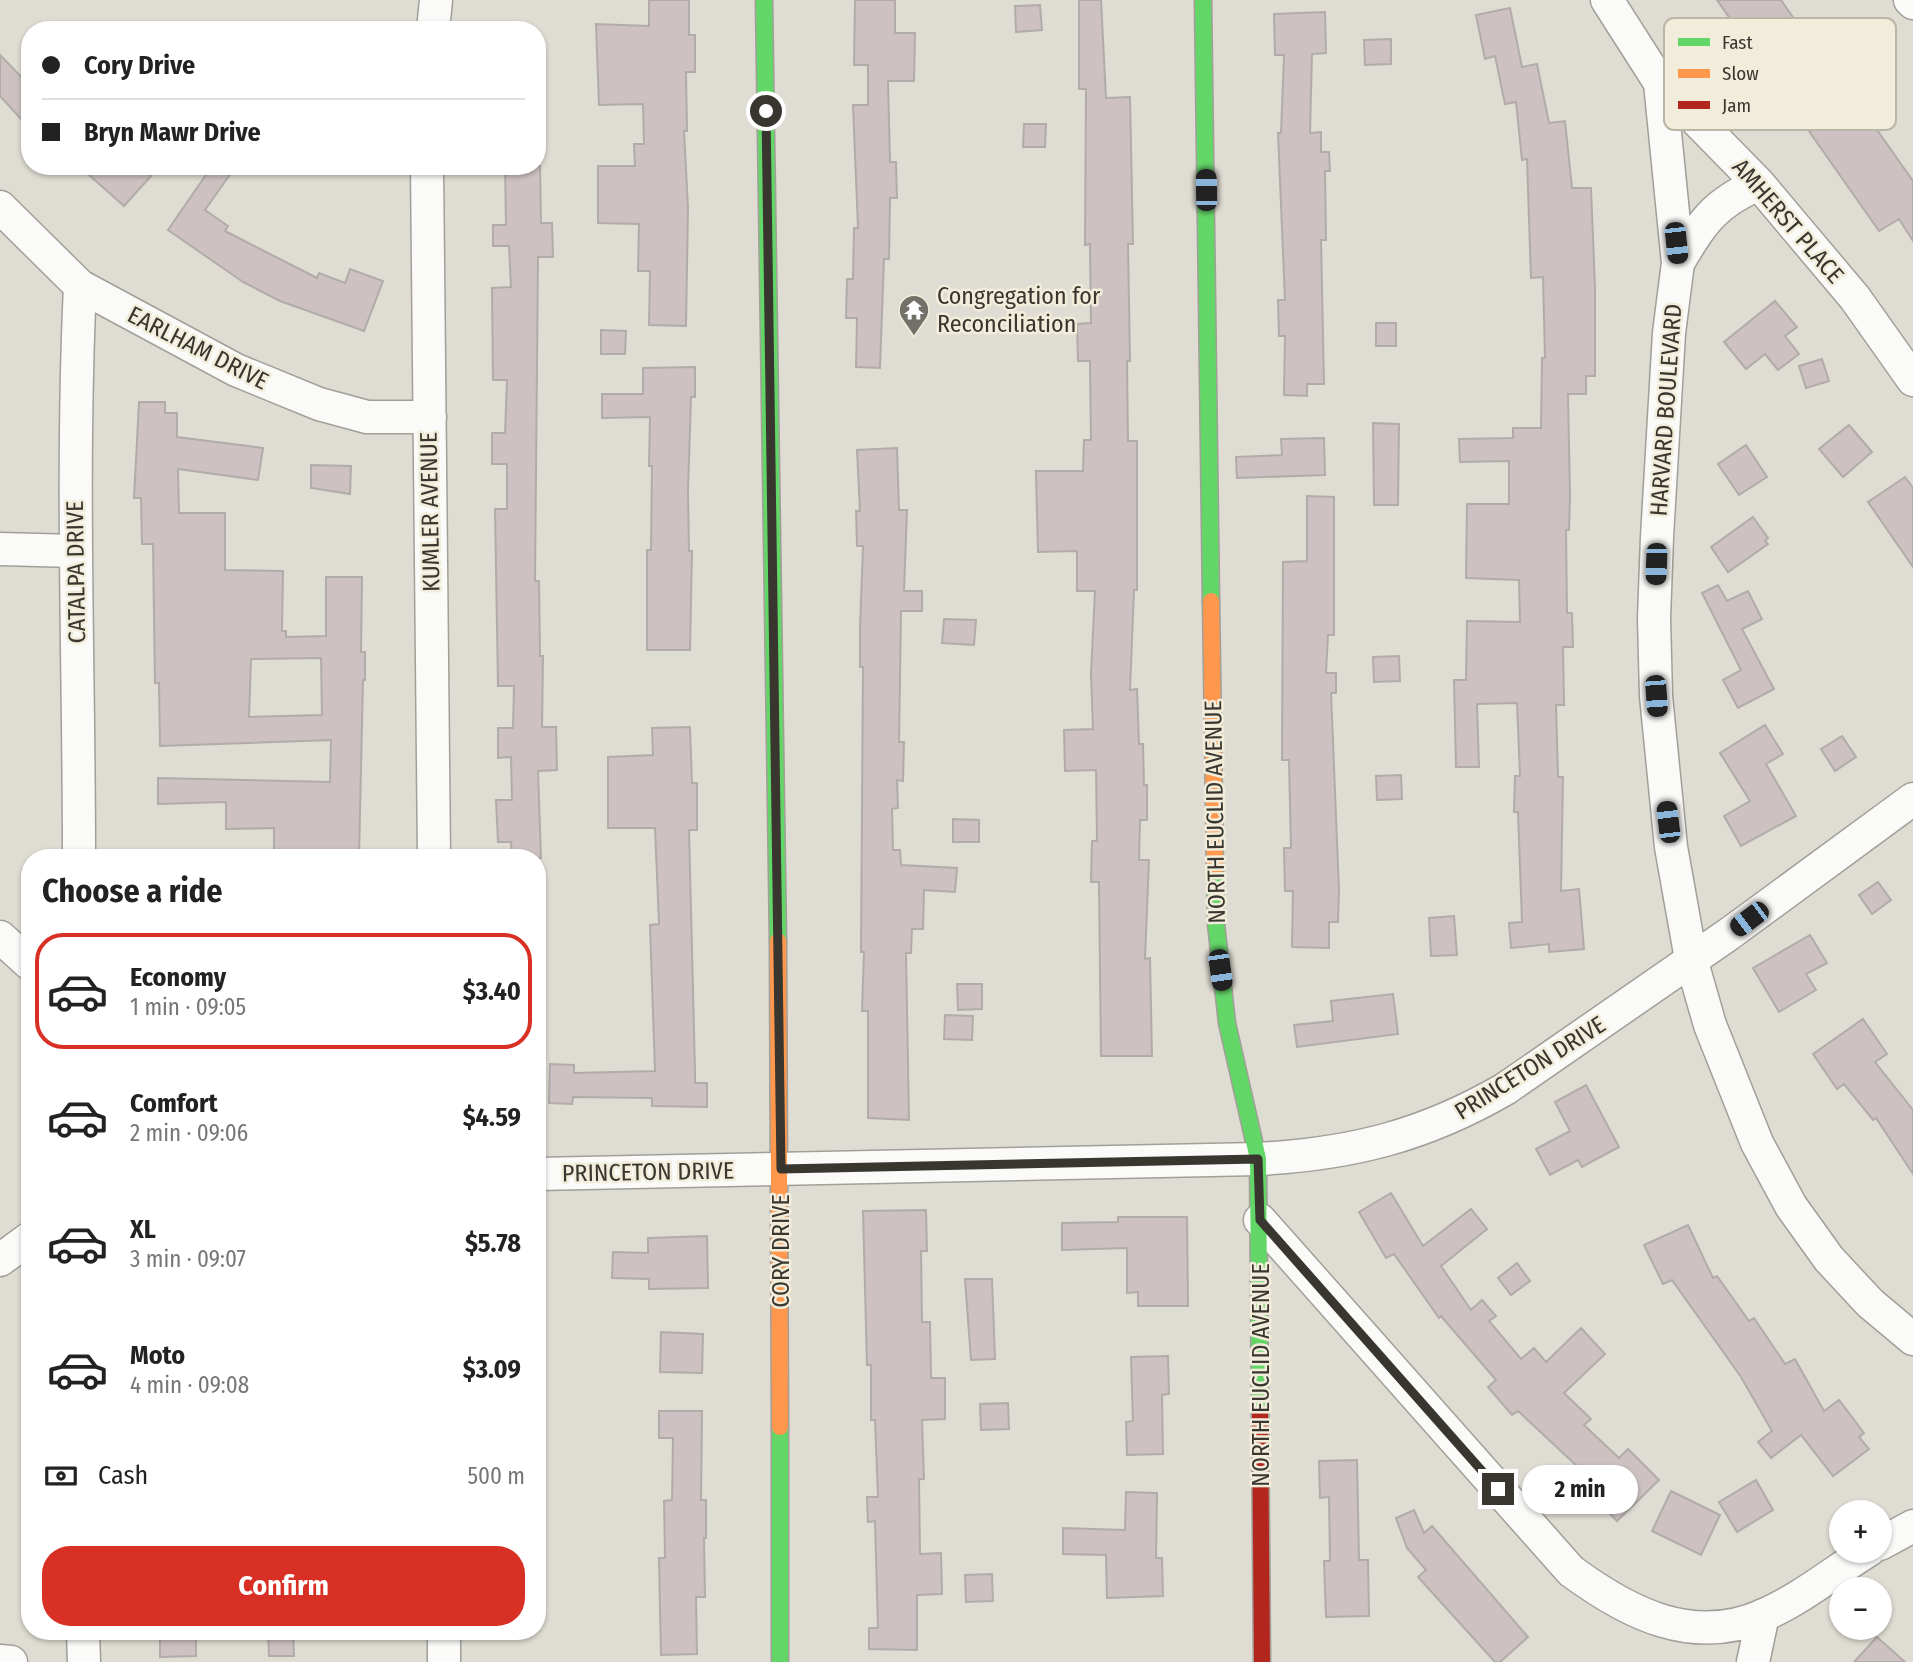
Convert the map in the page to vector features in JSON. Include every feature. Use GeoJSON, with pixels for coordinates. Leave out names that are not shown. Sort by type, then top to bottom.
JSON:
{"type":"FeatureCollection","features":[{"type":"Feature","properties":{"kind":"street"},"geometry":{"type":"LineString","coordinates":[[434,21],[436,0]]}},
{"type":"Feature","properties":{"kind":"street","name":"CORY DRIVE"},"geometry":{"type":"LineString","coordinates":[[764,0],[781,1169],[780,1662]]}},
{"type":"Feature","properties":{"kind":"street","name":"NORTH EUCLID AVENUE"},"geometry":{"type":"LineString","coordinates":[[1203,0],[1216,924],[1229,1036],[1258,1159],[1262,1662]]}},
{"type":"Feature","properties":{"kind":"street","name":"AMHERST PLACE"},"geometry":{"type":"LineString","coordinates":[[1607,0],[1664,87]]}},
{"type":"Feature","properties":{"kind":"street","name":"HARVARD BOULEVARD"},"geometry":{"type":"LineString","coordinates":[[1660,83],[1664,123]]}},
{"type":"Feature","properties":{"kind":"street","name":"HARVARD BOULEVARD"},"geometry":{"type":"LineString","coordinates":[[1665,130],[1678,263],[1669,334],[1654,618],[1662,772],[1691,959],[1710,1025],[1757,1143],[1791,1206],[1829,1259],[1870,1303],[1913,1339]]}},
{"type":"Feature","properties":{"kind":"street","name":"AMHERST PLACE"},"geometry":{"type":"LineString","coordinates":[[1706,130],[1759,184],[1855,298],[1913,380]]}},
{"type":"Feature","properties":{"kind":"street","name":"KUMLER AVENUE"},"geometry":{"type":"LineString","coordinates":[[427,175],[434,849]]}},
{"type":"Feature","properties":{"kind":"street"},"geometry":{"type":"LineString","coordinates":[[1678,263],[1705,218],[1732,195],[1759,184]]}},
{"type":"Feature","properties":{"kind":"street","name":"EARLHAM DRIVE"},"geometry":{"type":"LineString","coordinates":[[0,207],[80,286],[236,370],[319,404],[367,417],[430,417]]}},
{"type":"Feature","properties":{"kind":"street","name":"CATALPA DRIVE"},"geometry":{"type":"LineString","coordinates":[[79,849],[75,391],[80,286]]}},
{"type":"Feature","properties":{"kind":"street"},"geometry":{"type":"LineString","coordinates":[[0,550],[75,551]]}},
{"type":"Feature","properties":{"kind":"street","name":"PRINCETON DRIVE"},"geometry":{"type":"LineString","coordinates":[[546,1174],[1258,1159],[1292,1157],[1382,1142],[1418,1132],[1465,1112],[1504,1090],[1913,799]]}},
{"type":"Feature","properties":{"kind":"street"},"geometry":{"type":"LineString","coordinates":[[0,937],[21,956]]}},
{"type":"Feature","properties":{"kind":"street"},"geometry":{"type":"LineString","coordinates":[[1260,1220],[1572,1571],[1612,1601],[1663,1623],[1718,1626],[1763,1615],[1848,1563]]}},
{"type":"Feature","properties":{"kind":"street"},"geometry":{"type":"LineString","coordinates":[[0,1260],[21,1245]]}},
{"type":"Feature","properties":{"kind":"street"},"geometry":{"type":"LineString","coordinates":[[1892,1537],[1913,1526]]}},
{"type":"Feature","properties":{"kind":"street"},"geometry":{"type":"LineString","coordinates":[[1753,1662],[1763,1615]]}},
{"type":"Feature","properties":{"kind":"street"},"geometry":{"type":"LineString","coordinates":[[83,1640],[84,1662]]}},
{"type":"Feature","properties":{"kind":"street"},"geometry":{"type":"LineString","coordinates":[[444,1640],[444,1662]]}},
{"type":"Feature","properties":{"kind":"street"},"geometry":{"type":"LineString","coordinates":[[0,1661],[11,1662]]}},
{"type":"Feature","properties":{"kind":"building"},"geometry":{"type":"Polygon","coordinates":[[[649,0],[689,0],[689,35],[695,35],[695,72],[686,72],[687,131],[684,131],[688,208],[686,326],[649,325],[650,271],[638,271],[639,224],[598,223],[598,166],[635,166],[634,144],[644,144],[643,104],[599,105],[596,24],[649,26],[649,0]]]}},
{"type":"Feature","properties":{"kind":"building"},"geometry":{"type":"Polygon","coordinates":[[[855,0],[895,0],[895,33],[915,33],[914,81],[888,81],[890,162],[896,162],[897,198],[890,198],[889,259],[884,259],[880,368],[856,367],[857,318],[846,318],[847,279],[853,279],[854,228],[858,228],[853,105],[868,105],[868,65],[854,65],[855,0]]]}},
{"type":"Feature","properties":{"kind":"building"},"geometry":{"type":"Polygon","coordinates":[[[1079,0],[1101,0],[1106,98],[1130,97],[1133,244],[1128,244],[1128,441],[1137,441],[1137,590],[1134,590],[1130,690],[1137,689],[1139,744],[1143,744],[1144,785],[1147,785],[1147,820],[1140,820],[1139,860],[1149,860],[1145,959],[1150,958],[1152,1056],[1101,1056],[1099,882],[1091,882],[1092,841],[1097,841],[1096,770],[1065,771],[1064,730],[1093,729],[1091,673],[1095,591],[1077,591],[1077,551],[1038,552],[1036,471],[1083,471],[1084,440],[1091,440],[1090,361],[1078,361],[1077,324],[1091,323],[1090,244],[1085,245],[1086,89],[1079,89],[1079,0]]]}},
{"type":"Feature","properties":{"kind":"building"},"geometry":{"type":"Polygon","coordinates":[[[1717,0],[1781,0],[1794,18],[1730,18],[1717,0]]]}},
{"type":"Feature","properties":{"kind":"building"},"geometry":{"type":"Polygon","coordinates":[[[1040,5],[1042,30],[1016,32],[1015,6],[1040,5]]]}},
{"type":"Feature","properties":{"kind":"building"},"geometry":{"type":"Polygon","coordinates":[[[1510,8],[1522,67],[1537,64],[1549,123],[1565,121],[1572,188],[1591,188],[1595,376],[1586,376],[1586,394],[1568,394],[1570,496],[1569,530],[1566,530],[1567,613],[1572,613],[1573,647],[1563,647],[1564,705],[1556,705],[1558,777],[1563,777],[1561,891],[1579,889],[1584,949],[1549,952],[1549,944],[1511,948],[1509,923],[1522,922],[1518,812],[1514,812],[1515,776],[1520,776],[1517,703],[1477,704],[1479,767],[1456,767],[1454,680],[1466,680],[1467,621],[1520,622],[1519,580],[1466,578],[1467,504],[1509,504],[1509,461],[1460,462],[1459,439],[1513,438],[1513,428],[1541,428],[1542,358],[1545,358],[1543,277],[1531,278],[1527,159],[1522,160],[1516,102],[1505,104],[1495,56],[1485,59],[1476,15],[1510,8]]]}},
{"type":"Feature","properties":{"kind":"building"},"geometry":{"type":"Polygon","coordinates":[[[1325,12],[1326,53],[1312,54],[1310,133],[1321,132],[1321,152],[1329,152],[1330,171],[1325,171],[1326,240],[1321,240],[1324,384],[1307,384],[1307,396],[1284,395],[1285,336],[1279,336],[1278,300],[1285,300],[1278,133],[1281,133],[1284,55],[1275,55],[1274,14],[1325,12]]]}},
{"type":"Feature","properties":{"kind":"building"},"geometry":{"type":"Polygon","coordinates":[[[1391,39],[1391,64],[1365,65],[1364,40],[1391,39]]]}},
{"type":"Feature","properties":{"kind":"building"},"geometry":{"type":"Polygon","coordinates":[[[0,55],[21,77],[21,119],[0,96],[0,55]]]}},
{"type":"Feature","properties":{"kind":"building"},"geometry":{"type":"Polygon","coordinates":[[[1024,124],[1046,124],[1045,147],[1023,147],[1024,124]]]}},
{"type":"Feature","properties":{"kind":"building"},"geometry":{"type":"Polygon","coordinates":[[[1808,130],[1877,130],[1913,181],[1913,241],[1899,219],[1879,231],[1808,130]]]}},
{"type":"Feature","properties":{"kind":"building"},"geometry":{"type":"Polygon","coordinates":[[[89,175],[151,176],[124,206],[89,175]]]}},
{"type":"Feature","properties":{"kind":"building"},"geometry":{"type":"Polygon","coordinates":[[[206,175],[230,175],[205,210],[228,226],[225,231],[317,278],[319,273],[345,283],[350,269],[383,281],[364,331],[280,301],[243,282],[168,230],[206,175]]]}},
{"type":"Feature","properties":{"kind":"building"},"geometry":{"type":"Polygon","coordinates":[[[505,175],[540,175],[541,223],[552,223],[553,257],[538,257],[535,581],[539,581],[540,656],[543,656],[542,727],[556,727],[557,770],[538,771],[541,849],[511,849],[511,842],[498,842],[496,800],[512,800],[511,757],[498,758],[498,728],[513,728],[514,686],[498,686],[495,509],[507,509],[507,464],[492,464],[492,433],[505,433],[507,380],[493,380],[492,288],[511,287],[509,246],[493,246],[493,225],[506,225],[505,175]]]}},
{"type":"Feature","properties":{"kind":"building"},"geometry":{"type":"Polygon","coordinates":[[[1775,301],[1797,327],[1785,336],[1799,354],[1778,370],[1765,354],[1746,369],[1724,342],[1775,301]]]}},
{"type":"Feature","properties":{"kind":"building"},"geometry":{"type":"Polygon","coordinates":[[[1376,323],[1396,323],[1396,346],[1376,346],[1376,323]]]}},
{"type":"Feature","properties":{"kind":"building"},"geometry":{"type":"Polygon","coordinates":[[[601,330],[626,331],[625,354],[601,354],[601,330]]]}},
{"type":"Feature","properties":{"kind":"building"},"geometry":{"type":"Polygon","coordinates":[[[1822,359],[1829,381],[1806,388],[1799,366],[1822,359]]]}},
{"type":"Feature","properties":{"kind":"building"},"geometry":{"type":"Polygon","coordinates":[[[695,367],[695,397],[691,397],[688,491],[689,551],[692,551],[690,650],[647,650],[647,550],[651,550],[650,417],[602,418],[602,394],[643,394],[643,368],[695,367]]]}},
{"type":"Feature","properties":{"kind":"building"},"geometry":{"type":"Polygon","coordinates":[[[139,402],[165,402],[165,413],[177,413],[177,437],[263,448],[258,480],[178,469],[179,513],[225,513],[225,570],[283,571],[282,631],[286,631],[286,637],[326,636],[326,577],[362,577],[361,652],[365,652],[365,680],[359,849],[274,849],[274,828],[226,829],[226,802],[158,804],[158,778],[330,782],[331,740],[160,746],[159,683],[155,683],[153,544],[142,544],[141,498],[134,498],[139,402]],[[321,658],[251,659],[249,717],[322,715],[321,658]]]}},
{"type":"Feature","properties":{"kind":"building"},"geometry":{"type":"Polygon","coordinates":[[[1373,423],[1399,424],[1398,505],[1374,505],[1373,423]]]}},
{"type":"Feature","properties":{"kind":"building"},"geometry":{"type":"Polygon","coordinates":[[[1849,425],[1872,452],[1843,477],[1819,449],[1849,425]]]}},
{"type":"Feature","properties":{"kind":"building"},"geometry":{"type":"Polygon","coordinates":[[[1324,438],[1325,475],[1237,478],[1236,457],[1282,455],[1281,439],[1324,438]]]}},
{"type":"Feature","properties":{"kind":"building"},"geometry":{"type":"Polygon","coordinates":[[[1746,445],[1767,477],[1739,495],[1718,464],[1746,445]]]}},
{"type":"Feature","properties":{"kind":"building"},"geometry":{"type":"Polygon","coordinates":[[[897,448],[899,510],[907,510],[904,591],[922,591],[922,611],[901,611],[899,742],[904,742],[903,781],[897,780],[898,808],[892,809],[893,850],[900,850],[901,865],[957,868],[955,892],[924,890],[923,929],[912,929],[911,953],[906,953],[909,1120],[868,1118],[868,1011],[862,1011],[863,667],[860,667],[860,628],[863,546],[857,546],[856,511],[860,511],[857,450],[897,448]]]}},
{"type":"Feature","properties":{"kind":"building"},"geometry":{"type":"Polygon","coordinates":[[[311,465],[351,466],[350,494],[311,488],[311,465]]]}},
{"type":"Feature","properties":{"kind":"building"},"geometry":{"type":"Polygon","coordinates":[[[1905,477],[1913,488],[1913,567],[1868,502],[1905,477]]]}},
{"type":"Feature","properties":{"kind":"building"},"geometry":{"type":"Polygon","coordinates":[[[1307,496],[1334,497],[1334,635],[1328,635],[1326,673],[1336,673],[1336,693],[1331,693],[1339,890],[1338,922],[1329,922],[1329,948],[1292,947],[1293,891],[1285,891],[1284,848],[1291,848],[1289,760],[1282,760],[1283,562],[1307,561],[1307,496]]]}},
{"type":"Feature","properties":{"kind":"building"},"geometry":{"type":"Polygon","coordinates":[[[1753,517],[1768,538],[1765,541],[1768,544],[1728,572],[1711,547],[1753,517]]]}},
{"type":"Feature","properties":{"kind":"building"},"geometry":{"type":"Polygon","coordinates":[[[1718,585],[1727,601],[1748,591],[1762,619],[1742,629],[1774,689],[1738,708],[1723,680],[1741,670],[1702,593],[1718,585]]]}},
{"type":"Feature","properties":{"kind":"building"},"geometry":{"type":"Polygon","coordinates":[[[944,619],[976,620],[974,645],[942,643],[944,619]]]}},
{"type":"Feature","properties":{"kind":"building"},"geometry":{"type":"Polygon","coordinates":[[[1399,656],[1400,681],[1374,682],[1373,657],[1399,656]]]}},
{"type":"Feature","properties":{"kind":"building"},"geometry":{"type":"Polygon","coordinates":[[[1765,725],[1783,754],[1766,764],[1796,816],[1741,846],[1724,816],[1750,801],[1720,753],[1765,725]]]}},
{"type":"Feature","properties":{"kind":"building"},"geometry":{"type":"Polygon","coordinates":[[[690,727],[692,783],[697,783],[697,830],[689,830],[695,1083],[707,1083],[707,1107],[652,1106],[652,1098],[573,1097],[572,1104],[549,1103],[550,1064],[574,1065],[574,1073],[655,1071],[650,925],[659,924],[655,828],[608,828],[608,757],[653,755],[652,728],[690,727]]]}},
{"type":"Feature","properties":{"kind":"building"},"geometry":{"type":"Polygon","coordinates":[[[1842,736],[1856,757],[1835,771],[1821,749],[1842,736]]]}},
{"type":"Feature","properties":{"kind":"building"},"geometry":{"type":"Polygon","coordinates":[[[1401,775],[1402,799],[1377,800],[1376,776],[1401,775]]]}},
{"type":"Feature","properties":{"kind":"building"},"geometry":{"type":"Polygon","coordinates":[[[953,819],[979,820],[979,842],[953,842],[953,819]]]}},
{"type":"Feature","properties":{"kind":"building"},"geometry":{"type":"Polygon","coordinates":[[[1878,882],[1891,900],[1872,914],[1859,895],[1878,882]]]}},
{"type":"Feature","properties":{"kind":"building"},"geometry":{"type":"Polygon","coordinates":[[[1454,916],[1457,955],[1431,956],[1429,918],[1454,916]]]}},
{"type":"Feature","properties":{"kind":"building"},"geometry":{"type":"Polygon","coordinates":[[[1810,935],[1827,963],[1806,974],[1816,990],[1779,1012],[1753,968],[1810,935]]]}},
{"type":"Feature","properties":{"kind":"building"},"geometry":{"type":"Polygon","coordinates":[[[957,984],[982,984],[982,1009],[958,1010],[957,984]]]}},
{"type":"Feature","properties":{"kind":"building"},"geometry":{"type":"Polygon","coordinates":[[[1393,994],[1398,1034],[1297,1047],[1294,1025],[1333,1021],[1331,1001],[1393,994]]]}},
{"type":"Feature","properties":{"kind":"building"},"geometry":{"type":"Polygon","coordinates":[[[945,1015],[973,1016],[972,1040],[944,1039],[945,1015]]]}},
{"type":"Feature","properties":{"kind":"building"},"geometry":{"type":"Polygon","coordinates":[[[1863,1019],[1887,1054],[1875,1062],[1913,1110],[1913,1174],[1876,1118],[1873,1120],[1844,1084],[1837,1089],[1813,1054],[1863,1019]]]}},
{"type":"Feature","properties":{"kind":"building"},"geometry":{"type":"Polygon","coordinates":[[[1586,1085],[1619,1147],[1582,1167],[1578,1160],[1550,1175],[1536,1149],[1570,1131],[1555,1102],[1586,1085]]]}},
{"type":"Feature","properties":{"kind":"building"},"geometry":{"type":"Polygon","coordinates":[[[1391,1193],[1423,1246],[1471,1209],[1487,1229],[1441,1266],[1471,1310],[1482,1300],[1496,1316],[1489,1321],[1521,1359],[1534,1348],[1546,1362],[1581,1328],[1605,1354],[1564,1393],[1591,1419],[1584,1425],[1619,1458],[1628,1449],[1659,1480],[1617,1521],[1586,1490],[1594,1482],[1518,1411],[1512,1415],[1488,1387],[1496,1380],[1441,1316],[1439,1318],[1394,1254],[1386,1258],[1359,1212],[1391,1193]]]}},
{"type":"Feature","properties":{"kind":"building"},"geometry":{"type":"Polygon","coordinates":[[[926,1210],[927,1251],[921,1251],[922,1322],[930,1322],[931,1378],[945,1378],[945,1419],[922,1420],[924,1479],[919,1479],[920,1554],[941,1553],[942,1594],[917,1595],[917,1650],[869,1649],[869,1628],[878,1628],[875,1521],[868,1522],[867,1497],[878,1497],[875,1420],[871,1420],[871,1365],[867,1365],[863,1211],[926,1210]]]}},
{"type":"Feature","properties":{"kind":"building"},"geometry":{"type":"Polygon","coordinates":[[[1118,1217],[1187,1217],[1188,1306],[1138,1306],[1138,1292],[1127,1293],[1127,1248],[1062,1250],[1062,1223],[1118,1222],[1118,1217]]]}},
{"type":"Feature","properties":{"kind":"building"},"geometry":{"type":"Polygon","coordinates":[[[1688,1225],[1713,1278],[1717,1276],[1749,1321],[1754,1318],[1785,1364],[1795,1359],[1824,1411],[1839,1400],[1864,1433],[1859,1437],[1869,1449],[1833,1476],[1801,1435],[1771,1458],[1758,1442],[1772,1431],[1741,1377],[1672,1280],[1663,1284],[1644,1245],[1688,1225]]]}},
{"type":"Feature","properties":{"kind":"building"},"geometry":{"type":"Polygon","coordinates":[[[707,1236],[708,1288],[649,1289],[649,1279],[612,1278],[613,1252],[648,1253],[648,1238],[707,1236]]]}},
{"type":"Feature","properties":{"kind":"building"},"geometry":{"type":"Polygon","coordinates":[[[1517,1263],[1530,1281],[1511,1295],[1498,1278],[1517,1263]]]}},
{"type":"Feature","properties":{"kind":"building"},"geometry":{"type":"Polygon","coordinates":[[[965,1279],[992,1279],[995,1359],[971,1360],[965,1279]]]}},
{"type":"Feature","properties":{"kind":"building"},"geometry":{"type":"Polygon","coordinates":[[[661,1332],[703,1334],[702,1373],[660,1372],[661,1332]]]}},
{"type":"Feature","properties":{"kind":"building"},"geometry":{"type":"Polygon","coordinates":[[[1168,1356],[1169,1394],[1162,1395],[1163,1454],[1127,1455],[1126,1422],[1133,1421],[1131,1357],[1168,1356]]]}},
{"type":"Feature","properties":{"kind":"building"},"geometry":{"type":"Polygon","coordinates":[[[1008,1403],[1009,1429],[981,1430],[980,1404],[1008,1403]]]}},
{"type":"Feature","properties":{"kind":"building"},"geometry":{"type":"Polygon","coordinates":[[[659,1411],[702,1411],[701,1500],[706,1500],[705,1597],[696,1597],[697,1654],[661,1655],[659,1558],[665,1558],[664,1501],[672,1500],[673,1438],[659,1438],[659,1411]]]}},
{"type":"Feature","properties":{"kind":"building"},"geometry":{"type":"Polygon","coordinates":[[[1357,1460],[1359,1560],[1368,1560],[1369,1616],[1326,1617],[1324,1561],[1330,1561],[1329,1497],[1320,1498],[1319,1461],[1357,1460]]]}},
{"type":"Feature","properties":{"kind":"building"},"geometry":{"type":"Polygon","coordinates":[[[1756,1480],[1773,1510],[1737,1532],[1719,1502],[1756,1480]]]}},
{"type":"Feature","properties":{"kind":"building"},"geometry":{"type":"Polygon","coordinates":[[[1671,1491],[1720,1515],[1701,1555],[1652,1531],[1671,1491]]]}},
{"type":"Feature","properties":{"kind":"building"},"geometry":{"type":"Polygon","coordinates":[[[1126,1492],[1157,1493],[1156,1558],[1162,1558],[1163,1596],[1107,1598],[1106,1555],[1063,1554],[1063,1528],[1125,1530],[1126,1492]]]}},
{"type":"Feature","properties":{"kind":"building"},"geometry":{"type":"Polygon","coordinates":[[[1414,1510],[1424,1533],[1432,1526],[1528,1637],[1500,1662],[1495,1662],[1418,1577],[1426,1570],[1407,1548],[1396,1518],[1414,1510]]]}},
{"type":"Feature","properties":{"kind":"building"},"geometry":{"type":"Polygon","coordinates":[[[992,1574],[993,1601],[966,1602],[965,1575],[992,1574]]]}},
{"type":"Feature","properties":{"kind":"building"},"geometry":{"type":"Polygon","coordinates":[[[160,1640],[196,1640],[196,1656],[160,1657],[160,1640]]]}},
{"type":"Feature","properties":{"kind":"building"},"geometry":{"type":"Polygon","coordinates":[[[268,1640],[293,1640],[294,1656],[269,1656],[268,1640]]]}},
{"type":"Feature","properties":{"kind":"building"},"geometry":{"type":"Polygon","coordinates":[[[1874,1640],[1880,1640],[1905,1662],[1854,1662],[1874,1640]]]}},
{"type":"Feature","properties":{"kind":"traffic: fast"},"geometry":{"type":"LineString","coordinates":[[764,0],[778,941]]}},
{"type":"Feature","properties":{"kind":"traffic: fast"},"geometry":{"type":"LineString","coordinates":[[1203,0],[1211,601]]}},
{"type":"Feature","properties":{"kind":"traffic: fast"},"geometry":{"type":"LineString","coordinates":[[1215,869],[1216,924],[1227,1023],[1258,1159],[1260,1415]]}},
{"type":"Feature","properties":{"kind":"traffic: fast"},"geometry":{"type":"LineString","coordinates":[[780,1427],[780,1662]]}},
{"type":"Feature","properties":{"kind":"traffic: slow"},"geometry":{"type":"LineString","coordinates":[[1211,601],[1215,869]]}},
{"type":"Feature","properties":{"kind":"traffic: slow"},"geometry":{"type":"LineString","coordinates":[[778,941],[780,1427]]}},
{"type":"Feature","properties":{"kind":"traffic: jam"},"geometry":{"type":"LineString","coordinates":[[1260,1415],[1262,1662]]}},
{"type":"Feature","properties":{"kind":"place","name":"Congregation for Reconciliation"},"geometry":{"type":"Point","coordinates":[914,337]}},
{"type":"Feature","properties":{"kind":"route"},"geometry":{"type":"LineString","coordinates":[[766,111],[781,1169],[1258,1159],[1260,1220],[1498,1489]]}}]}
